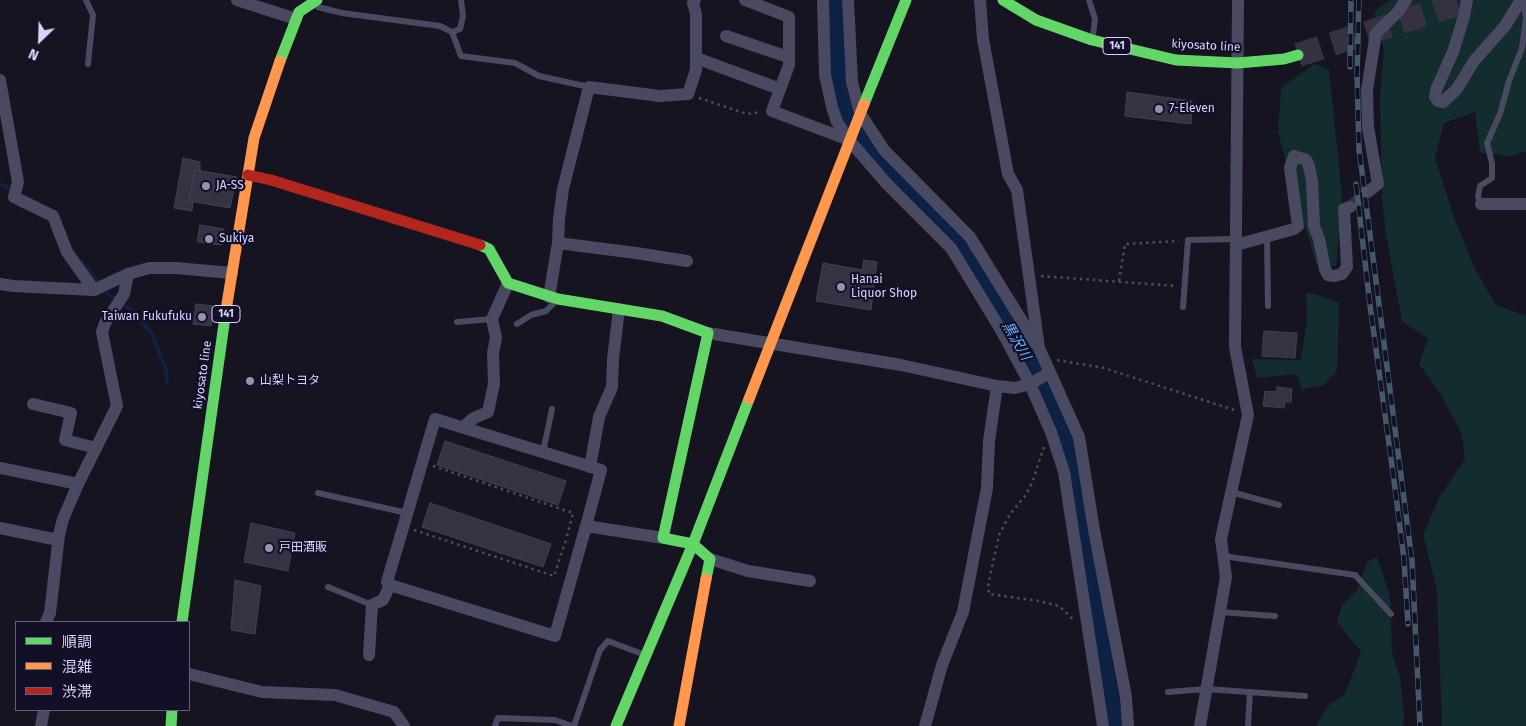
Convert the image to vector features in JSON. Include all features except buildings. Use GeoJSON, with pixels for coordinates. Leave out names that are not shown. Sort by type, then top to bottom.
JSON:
{"type":"FeatureCollection","features":[{"type":"Feature","properties":{"kind":"main road"},"geometry":{"type":"LineString","coordinates":[[616,726],[693,544],[849,140],[906,0]]}},
{"type":"Feature","properties":{"kind":"main road","name":"kiyosato line"},"geometry":{"type":"LineString","coordinates":[[1003,0],[1036,20],[1092,40],[1176,60],[1238,63],[1298,55]]}},
{"type":"Feature","properties":{"kind":"main road"},"geometry":{"type":"LineString","coordinates":[[297,16],[309,2]]}},
{"type":"Feature","properties":{"kind":"main road","name":"kiyosato line"},"geometry":{"type":"LineString","coordinates":[[182,621],[232,273],[254,138],[274,75],[297,16]]}},
{"type":"Feature","properties":{"kind":"main road"},"geometry":{"type":"LineString","coordinates":[[248,175],[271,180],[471,241],[489,250],[508,283],[554,298],[662,316],[708,333],[663,538],[693,544],[710,559],[678,726]]}},
{"type":"Feature","properties":{"kind":"main road"},"geometry":{"type":"LineString","coordinates":[[171,726],[172,711]]}},
{"type":"Feature","properties":{"kind":"street"},"geometry":{"type":"LineString","coordinates":[[238,0],[297,16]]}},
{"type":"Feature","properties":{"kind":"street"},"geometry":{"type":"LineString","coordinates":[[554,298],[559,219],[563,189],[590,87],[660,96],[688,94],[696,70],[695,0]]}},
{"type":"Feature","properties":{"kind":"street"},"geometry":{"type":"LineString","coordinates":[[745,0],[789,17],[789,65],[772,111],[849,140]]}},
{"type":"Feature","properties":{"kind":"street"},"geometry":{"type":"LineString","coordinates":[[823,0],[825,75],[837,122],[849,140],[886,184],[917,212],[951,248],[1001,330],[1040,379],[1079,437],[1089,636],[1103,726]]}},
{"type":"Feature","properties":{"kind":"street"},"geometry":{"type":"LineString","coordinates":[[848,0],[852,82],[860,113],[884,150],[930,199],[970,237],[1041,354]]}},
{"type":"Feature","properties":{"kind":"street"},"geometry":{"type":"LineString","coordinates":[[980,0],[983,39],[1008,174],[1017,190],[1041,354],[1040,379],[1051,432],[1083,532],[1126,697],[1128,726]]}},
{"type":"Feature","properties":{"kind":"street"},"geometry":{"type":"LineString","coordinates":[[1200,726],[1226,577],[1220,539],[1248,415],[1235,347],[1238,0]]}},
{"type":"Feature","properties":{"kind":"street"},"geometry":{"type":"LineString","coordinates":[[1369,191],[1378,184],[1368,127],[1367,90],[1376,34],[1398,12],[1406,0]]}},
{"type":"Feature","properties":{"kind":"street"},"geometry":{"type":"LineString","coordinates":[[1467,0],[1453,52],[1436,90],[1435,97],[1438,102],[1443,102],[1457,89],[1474,61],[1506,26],[1522,0]]}},
{"type":"Feature","properties":{"kind":"street"},"geometry":{"type":"LineString","coordinates":[[726,36],[788,58]]}},
{"type":"Feature","properties":{"kind":"street"},"geometry":{"type":"LineString","coordinates":[[696,58],[780,89]]}},
{"type":"Feature","properties":{"kind":"street"},"geometry":{"type":"LineString","coordinates":[[0,80],[18,182],[14,197],[53,216],[67,252],[94,290]]}},
{"type":"Feature","properties":{"kind":"street"},"geometry":{"type":"LineString","coordinates":[[1236,242],[1267,237],[1298,226],[1290,168],[1294,156],[1306,160],[1309,166],[1312,181],[1314,226],[1328,275],[1342,274],[1347,267],[1344,209],[1350,207]]}},
{"type":"Feature","properties":{"kind":"street"},"geometry":{"type":"LineString","coordinates":[[917,212],[930,199]]}},
{"type":"Feature","properties":{"kind":"street"},"geometry":{"type":"LineString","coordinates":[[1481,204],[1526,204]]}},
{"type":"Feature","properties":{"kind":"street"},"geometry":{"type":"LineString","coordinates":[[558,244],[686,261]]}},
{"type":"Feature","properties":{"kind":"street"},"geometry":{"type":"LineString","coordinates":[[0,284],[94,290],[128,274],[149,268],[176,268],[232,273]]}},
{"type":"Feature","properties":{"kind":"street"},"geometry":{"type":"LineString","coordinates":[[46,621],[50,613],[58,540],[63,519],[116,406],[102,332],[105,323],[124,294],[128,274]]}},
{"type":"Feature","properties":{"kind":"street"},"geometry":{"type":"LineString","coordinates":[[976,290],[996,278]]}},
{"type":"Feature","properties":{"kind":"street"},"geometry":{"type":"LineString","coordinates":[[463,427],[474,418],[488,412],[494,384],[493,353],[496,338],[492,319],[508,283]]}},
{"type":"Feature","properties":{"kind":"street"},"geometry":{"type":"LineString","coordinates":[[590,466],[599,416],[612,387],[618,309]]}},
{"type":"Feature","properties":{"kind":"street"},"geometry":{"type":"LineString","coordinates":[[708,333],[901,365],[996,386],[1015,388],[1040,379]]}},
{"type":"Feature","properties":{"kind":"street"},"geometry":{"type":"LineString","coordinates":[[924,726],[942,665],[963,612],[987,488],[989,441],[996,386]]}},
{"type":"Feature","properties":{"kind":"street"},"geometry":{"type":"LineString","coordinates":[[34,404],[71,413],[65,440],[96,448]]}},
{"type":"Feature","properties":{"kind":"street"},"geometry":{"type":"LineString","coordinates":[[435,418],[590,466],[601,470],[555,636],[390,585],[387,582],[435,418]]}},
{"type":"Feature","properties":{"kind":"street"},"geometry":{"type":"LineString","coordinates":[[0,468],[78,484]]}},
{"type":"Feature","properties":{"kind":"street"},"geometry":{"type":"LineString","coordinates":[[586,526],[663,538]]}},
{"type":"Feature","properties":{"kind":"street"},"geometry":{"type":"LineString","coordinates":[[0,528],[58,540]]}},
{"type":"Feature","properties":{"kind":"street"},"geometry":{"type":"LineString","coordinates":[[710,559],[748,571],[810,581]]}},
{"type":"Feature","properties":{"kind":"street"},"geometry":{"type":"LineString","coordinates":[[369,655],[372,605],[383,600],[390,585]]}},
{"type":"Feature","properties":{"kind":"street"},"geometry":{"type":"LineString","coordinates":[[190,674],[262,692],[335,695],[394,712],[404,726]]}},
{"type":"Feature","properties":{"kind":"street"},"geometry":{"type":"LineString","coordinates":[[41,726],[44,711]]}},
{"type":"Feature","properties":{"kind":"lane"},"geometry":{"type":"LineString","coordinates":[[86,0],[93,15],[88,64]]}},
{"type":"Feature","properties":{"kind":"lane"},"geometry":{"type":"LineString","coordinates":[[452,32],[460,29],[463,16],[461,0]]}},
{"type":"Feature","properties":{"kind":"lane"},"geometry":{"type":"LineString","coordinates":[[1089,0],[1096,19],[1092,40]]}},
{"type":"Feature","properties":{"kind":"lane"},"geometry":{"type":"LineString","coordinates":[[1481,204],[1478,196],[1480,186],[1492,178],[1492,163],[1487,143],[1500,114],[1509,81],[1522,48],[1526,18],[1522,0]]}},
{"type":"Feature","properties":{"kind":"lane"},"geometry":{"type":"LineString","coordinates":[[309,2],[342,13],[440,26],[452,32],[461,56],[516,63],[539,76],[590,87]]}},
{"type":"Feature","properties":{"kind":"lane"},"geometry":{"type":"LineString","coordinates":[[1267,237],[1268,306]]}},
{"type":"Feature","properties":{"kind":"lane"},"geometry":{"type":"LineString","coordinates":[[1183,307],[1188,240],[1236,242]]}},
{"type":"Feature","properties":{"kind":"lane"},"geometry":{"type":"LineString","coordinates":[[517,324],[531,315],[546,311],[554,298]]}},
{"type":"Feature","properties":{"kind":"lane"},"geometry":{"type":"LineString","coordinates":[[457,322],[492,319]]}},
{"type":"Feature","properties":{"kind":"lane"},"geometry":{"type":"LineString","coordinates":[[543,452],[552,409]]}},
{"type":"Feature","properties":{"kind":"lane"},"geometry":{"type":"LineString","coordinates":[[318,492],[407,512]]}},
{"type":"Feature","properties":{"kind":"lane"},"geometry":{"type":"LineString","coordinates":[[1231,492],[1279,505]]}},
{"type":"Feature","properties":{"kind":"lane"},"geometry":{"type":"LineString","coordinates":[[1223,556],[1355,574],[1391,614]]}},
{"type":"Feature","properties":{"kind":"lane"},"geometry":{"type":"LineString","coordinates":[[328,587],[372,605]]}},
{"type":"Feature","properties":{"kind":"lane"},"geometry":{"type":"LineString","coordinates":[[1220,612],[1275,616]]}},
{"type":"Feature","properties":{"kind":"lane"},"geometry":{"type":"LineString","coordinates":[[495,726],[498,718],[555,720],[573,726],[600,650],[608,641],[646,655]]}},
{"type":"Feature","properties":{"kind":"lane"},"geometry":{"type":"LineString","coordinates":[[1168,692],[1206,689],[1305,696]]}},
{"type":"Feature","properties":{"kind":"lane"},"geometry":{"type":"LineString","coordinates":[[1248,726],[1250,692]]}},
{"type":"Feature","properties":{"kind":"path"},"geometry":{"type":"LineString","coordinates":[[688,94],[747,114],[772,111]]}},
{"type":"Feature","properties":{"kind":"path"},"geometry":{"type":"LineString","coordinates":[[1119,282],[1125,244],[1188,240]]}},
{"type":"Feature","properties":{"kind":"path"},"geometry":{"type":"LineString","coordinates":[[1030,275],[1184,286]]}},
{"type":"Feature","properties":{"kind":"path"},"geometry":{"type":"LineString","coordinates":[[1041,354],[1104,368],[1248,415]]}},
{"type":"Feature","properties":{"kind":"path"},"geometry":{"type":"LineString","coordinates":[[1051,432],[1043,448],[1032,483],[1025,496],[1010,514],[999,535],[988,586],[989,594],[1039,601],[1059,606],[1089,636]]}},
{"type":"Feature","properties":{"kind":"path"},"geometry":{"type":"LineString","coordinates":[[403,526],[554,576],[566,540],[573,513],[422,462]]}},
{"type":"Feature","properties":{"kind":"path"},"geometry":{"type":"LineString","coordinates":[[566,540],[580,545]]}},
{"type":"Feature","properties":{"kind":"green space"},"geometry":{"type":"Polygon","coordinates":[[[1390,0],[1526,0],[1526,151],[1510,156],[1480,153],[1475,112],[1444,123],[1435,158],[1454,218],[1476,271],[1496,305],[1526,316],[1526,726],[1442,726],[1437,590],[1423,535],[1439,498],[1465,459],[1462,435],[1440,393],[1419,364],[1428,339],[1402,321],[1386,235],[1382,198],[1380,95],[1384,50],[1374,12],[1390,0]]]}},
{"type":"Feature","properties":{"kind":"green space"},"geometry":{"type":"Polygon","coordinates":[[[1314,64],[1329,69],[1342,196],[1336,266],[1316,264],[1278,133],[1281,88],[1314,64]]]}},
{"type":"Feature","properties":{"kind":"green space"},"geometry":{"type":"Polygon","coordinates":[[[1306,293],[1315,294],[1339,303],[1337,371],[1324,385],[1302,390],[1297,374],[1257,378],[1252,359],[1301,360],[1307,320],[1306,293]]]}},
{"type":"Feature","properties":{"kind":"green space"},"geometry":{"type":"Polygon","coordinates":[[[1377,557],[1390,596],[1392,653],[1400,677],[1404,716],[1403,726],[1316,726],[1329,705],[1345,694],[1361,652],[1337,622],[1342,605],[1357,591],[1367,562],[1377,557]]]}},
{"type":"Feature","properties":{"kind":"waterway","name":"黒沢川"},"geometry":{"type":"LineString","coordinates":[[833,0],[835,61],[841,103],[870,150],[950,233],[974,267],[1016,337],[1045,391],[1066,438],[1113,726]]}},
{"type":"Feature","properties":{"kind":"waterway"},"geometry":{"type":"LineString","coordinates":[[0,184],[13,190]]}},
{"type":"Feature","properties":{"kind":"waterway"},"geometry":{"type":"LineString","coordinates":[[82,262],[99,284]]}},
{"type":"Feature","properties":{"kind":"waterway"},"geometry":{"type":"LineString","coordinates":[[103,290],[136,314],[152,334],[166,370],[167,382]]}},
{"type":"Feature","properties":{"kind":"tunnel"},"geometry":{"type":"LineString","coordinates":[[1298,55],[1470,0]]}},
{"type":"Feature","properties":{"kind":"tunnel"},"geometry":{"type":"LineString","coordinates":[[1350,207],[1369,191]]}},
{"type":"Feature","properties":{"kind":"railway"},"geometry":{"type":"LineString","coordinates":[[1350,67],[1351,0]]}},
{"type":"Feature","properties":{"kind":"railway"},"geometry":{"type":"LineString","coordinates":[[1359,0],[1357,74],[1359,149],[1412,561],[1420,726]]}},
{"type":"Feature","properties":{"kind":"railway"},"geometry":{"type":"LineString","coordinates":[[1356,184],[1404,559],[1408,624]]}},
{"type":"Feature","properties":{"kind":"traffic: fast"},"geometry":{"type":"LineString","coordinates":[[280,61],[299,12],[317,0]]}},
{"type":"Feature","properties":{"kind":"traffic: fast"},"geometry":{"type":"LineString","coordinates":[[864,104],[906,0]]}},
{"type":"Feature","properties":{"kind":"traffic: fast"},"geometry":{"type":"LineString","coordinates":[[1003,0],[1036,20],[1092,40],[1176,60],[1238,63],[1284,59],[1298,55]]}},
{"type":"Feature","properties":{"kind":"traffic: fast"},"geometry":{"type":"LineString","coordinates":[[480,245],[489,249],[508,283],[558,299],[662,316],[708,333],[663,538],[693,544],[710,559],[706,579]]}},
{"type":"Feature","properties":{"kind":"traffic: fast"},"geometry":{"type":"LineString","coordinates":[[182,621],[226,310]]}},
{"type":"Feature","properties":{"kind":"traffic: fast"},"geometry":{"type":"LineString","coordinates":[[616,726],[693,544],[749,399]]}},
{"type":"Feature","properties":{"kind":"traffic: fast"},"geometry":{"type":"LineString","coordinates":[[171,726],[172,711]]}},
{"type":"Feature","properties":{"kind":"traffic: slow"},"geometry":{"type":"LineString","coordinates":[[226,310],[254,138],[280,61]]}},
{"type":"Feature","properties":{"kind":"traffic: slow"},"geometry":{"type":"LineString","coordinates":[[749,399],[864,104]]}},
{"type":"Feature","properties":{"kind":"traffic: slow"},"geometry":{"type":"LineString","coordinates":[[679,726],[706,579]]}},
{"type":"Feature","properties":{"kind":"traffic: jam"},"geometry":{"type":"LineString","coordinates":[[248,175],[271,180],[480,245]]}},
{"type":"Feature","properties":{"kind":"place","name":"7-Eleven"},"geometry":{"type":"Point","coordinates":[1159,109]}},
{"type":"Feature","properties":{"kind":"place","name":"JA-SS"},"geometry":{"type":"Point","coordinates":[206,186]}},
{"type":"Feature","properties":{"kind":"place","name":"Sukiya"},"geometry":{"type":"Point","coordinates":[209,239]}},
{"type":"Feature","properties":{"kind":"place","name":"Hanai Liquor Shop"},"geometry":{"type":"Point","coordinates":[841,287]}},
{"type":"Feature","properties":{"kind":"place","name":"Taiwan Fukufuku"},"geometry":{"type":"Point","coordinates":[202,317]}},
{"type":"Feature","properties":{"kind":"place","name":"山梨トヨタ"},"geometry":{"type":"Point","coordinates":[250,381]}},
{"type":"Feature","properties":{"kind":"place","name":"戸田酒販"},"geometry":{"type":"Point","coordinates":[269,548]}}]}
